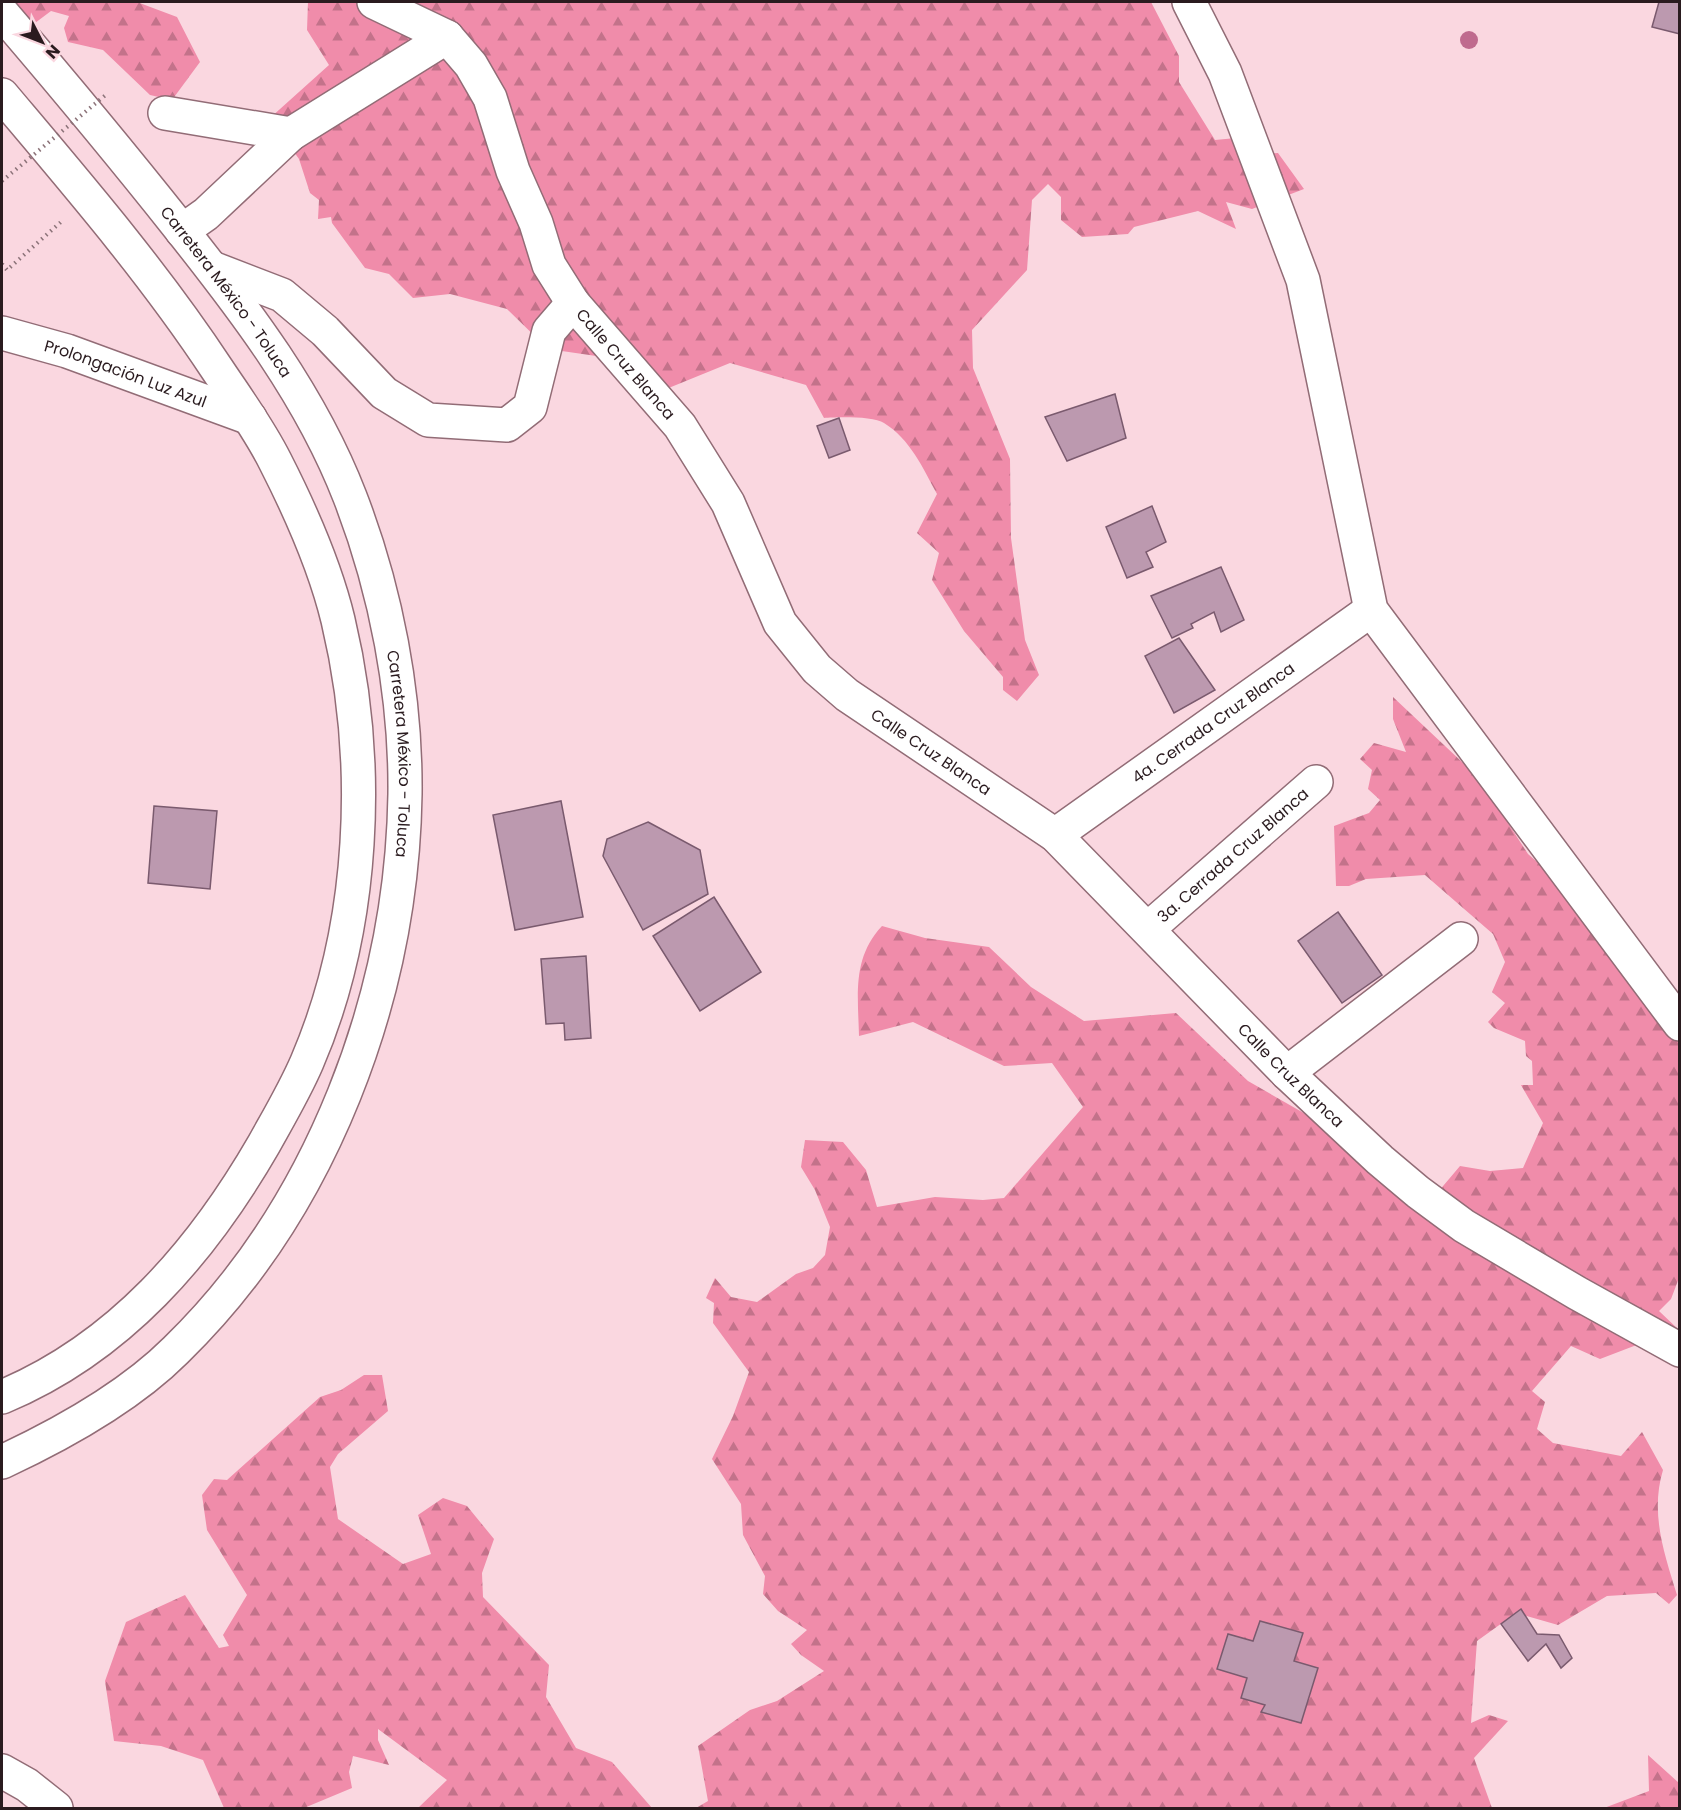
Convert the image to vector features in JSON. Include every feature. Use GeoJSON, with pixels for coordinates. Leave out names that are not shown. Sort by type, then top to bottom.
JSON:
{"type":"FeatureCollection","features":[{"type":"Feature","properties":{"kind":"street","name":"Calle Cruz Blanca"},"geometry":{"type":"LineString","coordinates":[[374,2],[447,37],[471,65],[490,98],[513,171],[536,224],[549,265],[573,303],[680,426],[728,503],[780,623],[817,669],[847,695],[1055,835],[1149,928],[1287,1073],[1380,1160],[1464,1226],[1577,1293],[1680,1350]]}},
{"type":"Feature","properties":{"kind":"street"},"geometry":{"type":"LineString","coordinates":[[1189,2],[1225,73],[1303,280],[1371,610],[1680,1024]]}},
{"type":"Feature","properties":{"kind":"street","name":"Carretera México - Toluca"},"geometry":{"type":"LineString","coordinates":[[2,13],[115,146],[212,268],[274,353],[297,391],[350,496],[374,574],[390,635],[400,712],[405,791],[401,861],[390,939],[362,1044],[332,1122],[282,1218],[244,1273],[173,1354],[86,1419],[2,1462]]}},
{"type":"Feature","properties":{"kind":"street"},"geometry":{"type":"LineString","coordinates":[[182,231],[206,214],[291,134],[447,37]]}},
{"type":"Feature","properties":{"kind":"street"},"geometry":{"type":"LineString","coordinates":[[2,95],[88,197],[166,295],[250,418],[274,459],[320,566],[337,618],[350,684],[357,768],[357,837],[347,924],[335,975],[309,1059],[245,1178],[196,1248],[166,1282],[91,1348],[43,1379],[2,1397]]}},
{"type":"Feature","properties":{"kind":"street"},"geometry":{"type":"LineString","coordinates":[[165,113],[291,134]]}},
{"type":"Feature","properties":{"kind":"street"},"geometry":{"type":"LineString","coordinates":[[212,268],[282,295],[325,331],[384,393],[428,420],[507,425],[530,407],[549,331],[573,303]]}},
{"type":"Feature","properties":{"kind":"street","name":"Prolongación Luz Azul"},"geometry":{"type":"LineString","coordinates":[[2,333],[67,351],[250,418]]}},
{"type":"Feature","properties":{"kind":"street","name":"4a. Cerrada Cruz Blanca"},"geometry":{"type":"LineString","coordinates":[[1055,835],[1152,769],[1371,610]]}},
{"type":"Feature","properties":{"kind":"street","name":"3a. Cerrada Cruz Blanca"},"geometry":{"type":"LineString","coordinates":[[1149,928],[1316,782]]}},
{"type":"Feature","properties":{"kind":"street"},"geometry":{"type":"LineString","coordinates":[[1287,1073],[1461,939]]}},
{"type":"Feature","properties":{"kind":"street"},"geometry":{"type":"LineString","coordinates":[[2,1771],[27,1785],[56,1809]]}},
{"type":"Feature","properties":{"kind":"path"},"geometry":{"type":"LineString","coordinates":[[2,181],[108,93]]}},
{"type":"Feature","properties":{"kind":"path"},"geometry":{"type":"LineString","coordinates":[[2,264],[7,270],[88,197]]}},
{"type":"Feature","properties":{"kind":"green space"},"geometry":{"type":"Polygon","coordinates":[[[2,2],[137,2],[177,17],[200,62],[172,100],[150,95],[103,50],[68,42],[64,28],[69,16],[51,11],[31,26],[2,2]]]}},
{"type":"Feature","properties":{"kind":"green space"},"geometry":{"type":"Polygon","coordinates":[[[308,2],[1151,2],[1179,56],[1179,82],[1215,140],[1236,138],[1261,154],[1278,153],[1304,189],[1252,209],[1226,202],[1236,229],[1198,211],[1134,227],[1128,234],[1082,237],[1061,220],[1061,197],[1048,184],[1032,200],[1027,270],[972,330],[973,368],[1010,459],[1011,538],[1025,640],[1039,675],[1017,701],[1003,690],[1003,677],[964,631],[932,580],[939,553],[917,533],[937,494],[909,446],[884,423],[864,418],[824,418],[806,385],[730,363],[649,396],[610,358],[548,349],[507,309],[450,294],[413,298],[389,274],[365,268],[332,223],[331,217],[318,219],[319,200],[310,193],[299,159],[270,118],[329,65],[307,30],[308,2]]]}},
{"type":"Feature","properties":{"kind":"green space"},"geometry":{"type":"Polygon","coordinates":[[[1393,697],[1479,778],[1528,854],[1558,880],[1679,1001],[1679,1278],[1671,1299],[1659,1311],[1679,1330],[1679,1345],[1647,1341],[1600,1359],[1571,1346],[1532,1391],[1545,1402],[1537,1429],[1553,1443],[1621,1456],[1642,1432],[1663,1470],[1659,1486],[1658,1517],[1663,1548],[1677,1595],[1669,1604],[1656,1593],[1607,1596],[1558,1625],[1516,1613],[1477,1641],[1471,1723],[1489,1715],[1508,1721],[1474,1758],[1492,1808],[696,1808],[708,1801],[698,1746],[750,1710],[777,1701],[824,1671],[801,1655],[791,1644],[807,1630],[778,1611],[763,1594],[765,1576],[743,1535],[741,1504],[712,1459],[733,1416],[749,1372],[713,1323],[714,1303],[706,1298],[715,1278],[731,1297],[757,1302],[796,1274],[813,1268],[825,1255],[830,1227],[815,1190],[801,1167],[805,1140],[843,1142],[866,1170],[877,1207],[935,1197],[983,1200],[1004,1198],[1083,1107],[1052,1063],[1004,1066],[913,1022],[859,1036],[858,992],[861,964],[872,938],[882,926],[925,938],[989,947],[1031,987],[1084,1021],[1176,1013],[1248,1081],[1302,1112],[1396,1178],[1438,1192],[1460,1166],[1490,1171],[1523,1168],[1543,1123],[1521,1085],[1533,1085],[1532,1061],[1526,1056],[1525,1041],[1494,1028],[1488,1022],[1505,1003],[1492,992],[1505,962],[1493,934],[1425,875],[1366,879],[1349,886],[1336,886],[1334,826],[1369,813],[1380,800],[1368,789],[1372,770],[1360,759],[1374,743],[1406,752],[1393,719],[1393,697]]]}},
{"type":"Feature","properties":{"kind":"green space"},"geometry":{"type":"Polygon","coordinates":[[[364,1375],[382,1375],[388,1411],[338,1454],[330,1467],[338,1519],[403,1564],[431,1554],[418,1515],[443,1498],[467,1506],[494,1539],[482,1573],[483,1597],[549,1665],[546,1697],[576,1748],[612,1762],[652,1808],[418,1808],[447,1780],[378,1729],[378,1740],[389,1765],[353,1756],[349,1772],[352,1788],[304,1808],[224,1808],[203,1760],[161,1746],[114,1741],[105,1681],[126,1622],[185,1595],[219,1648],[229,1646],[223,1635],[247,1595],[207,1530],[202,1495],[214,1479],[227,1480],[320,1397],[341,1390],[364,1375]]]}},
{"type":"Feature","properties":{"kind":"green space"},"geometry":{"type":"Polygon","coordinates":[[[1648,1755],[1679,1783],[1679,1808],[1604,1808],[1649,1791],[1648,1755]]]}},
{"type":"Feature","properties":{"kind":"building"},"geometry":{"type":"Polygon","coordinates":[[[1659,2],[1680,2],[1680,34],[1652,27],[1659,2]]]}},
{"type":"Feature","properties":{"kind":"building"},"geometry":{"type":"Polygon","coordinates":[[[1115,394],[1126,438],[1067,461],[1045,417],[1115,394]]]}},
{"type":"Feature","properties":{"kind":"building"},"geometry":{"type":"Polygon","coordinates":[[[839,418],[850,450],[829,458],[817,426],[839,418]]]}},
{"type":"Feature","properties":{"kind":"building"},"geometry":{"type":"Polygon","coordinates":[[[1152,506],[1166,542],[1146,552],[1153,567],[1127,578],[1106,527],[1152,506]]]}},
{"type":"Feature","properties":{"kind":"building"},"geometry":{"type":"Polygon","coordinates":[[[1221,567],[1244,620],[1221,632],[1214,612],[1191,624],[1193,628],[1172,638],[1151,596],[1221,567]]]}},
{"type":"Feature","properties":{"kind":"building"},"geometry":{"type":"Polygon","coordinates":[[[1179,638],[1215,690],[1174,713],[1145,656],[1179,638]]]}},
{"type":"Feature","properties":{"kind":"building"},"geometry":{"type":"Polygon","coordinates":[[[561,801],[583,917],[515,930],[493,815],[561,801]]]}},
{"type":"Feature","properties":{"kind":"building"},"geometry":{"type":"Polygon","coordinates":[[[154,806],[217,811],[210,889],[148,883],[154,806]]]}},
{"type":"Feature","properties":{"kind":"building"},"geometry":{"type":"Polygon","coordinates":[[[648,822],[700,850],[708,894],[643,930],[603,856],[607,839],[648,822]]]}},
{"type":"Feature","properties":{"kind":"building"},"geometry":{"type":"Polygon","coordinates":[[[714,897],[761,972],[700,1011],[653,936],[714,897]]]}},
{"type":"Feature","properties":{"kind":"building"},"geometry":{"type":"Polygon","coordinates":[[[1338,912],[1382,975],[1342,1003],[1298,941],[1338,912]]]}},
{"type":"Feature","properties":{"kind":"building"},"geometry":{"type":"Polygon","coordinates":[[[586,956],[591,1038],[565,1040],[564,1023],[546,1024],[541,959],[586,956]]]}},
{"type":"Feature","properties":{"kind":"building"},"geometry":{"type":"Polygon","coordinates":[[[1521,1609],[1537,1634],[1559,1635],[1572,1658],[1561,1668],[1546,1644],[1528,1661],[1501,1624],[1521,1609]]]}},
{"type":"Feature","properties":{"kind":"building"},"geometry":{"type":"Polygon","coordinates":[[[1260,1621],[1303,1633],[1294,1661],[1318,1668],[1301,1723],[1261,1712],[1265,1705],[1241,1698],[1247,1678],[1217,1669],[1228,1634],[1253,1641],[1260,1621]]]}}]}
